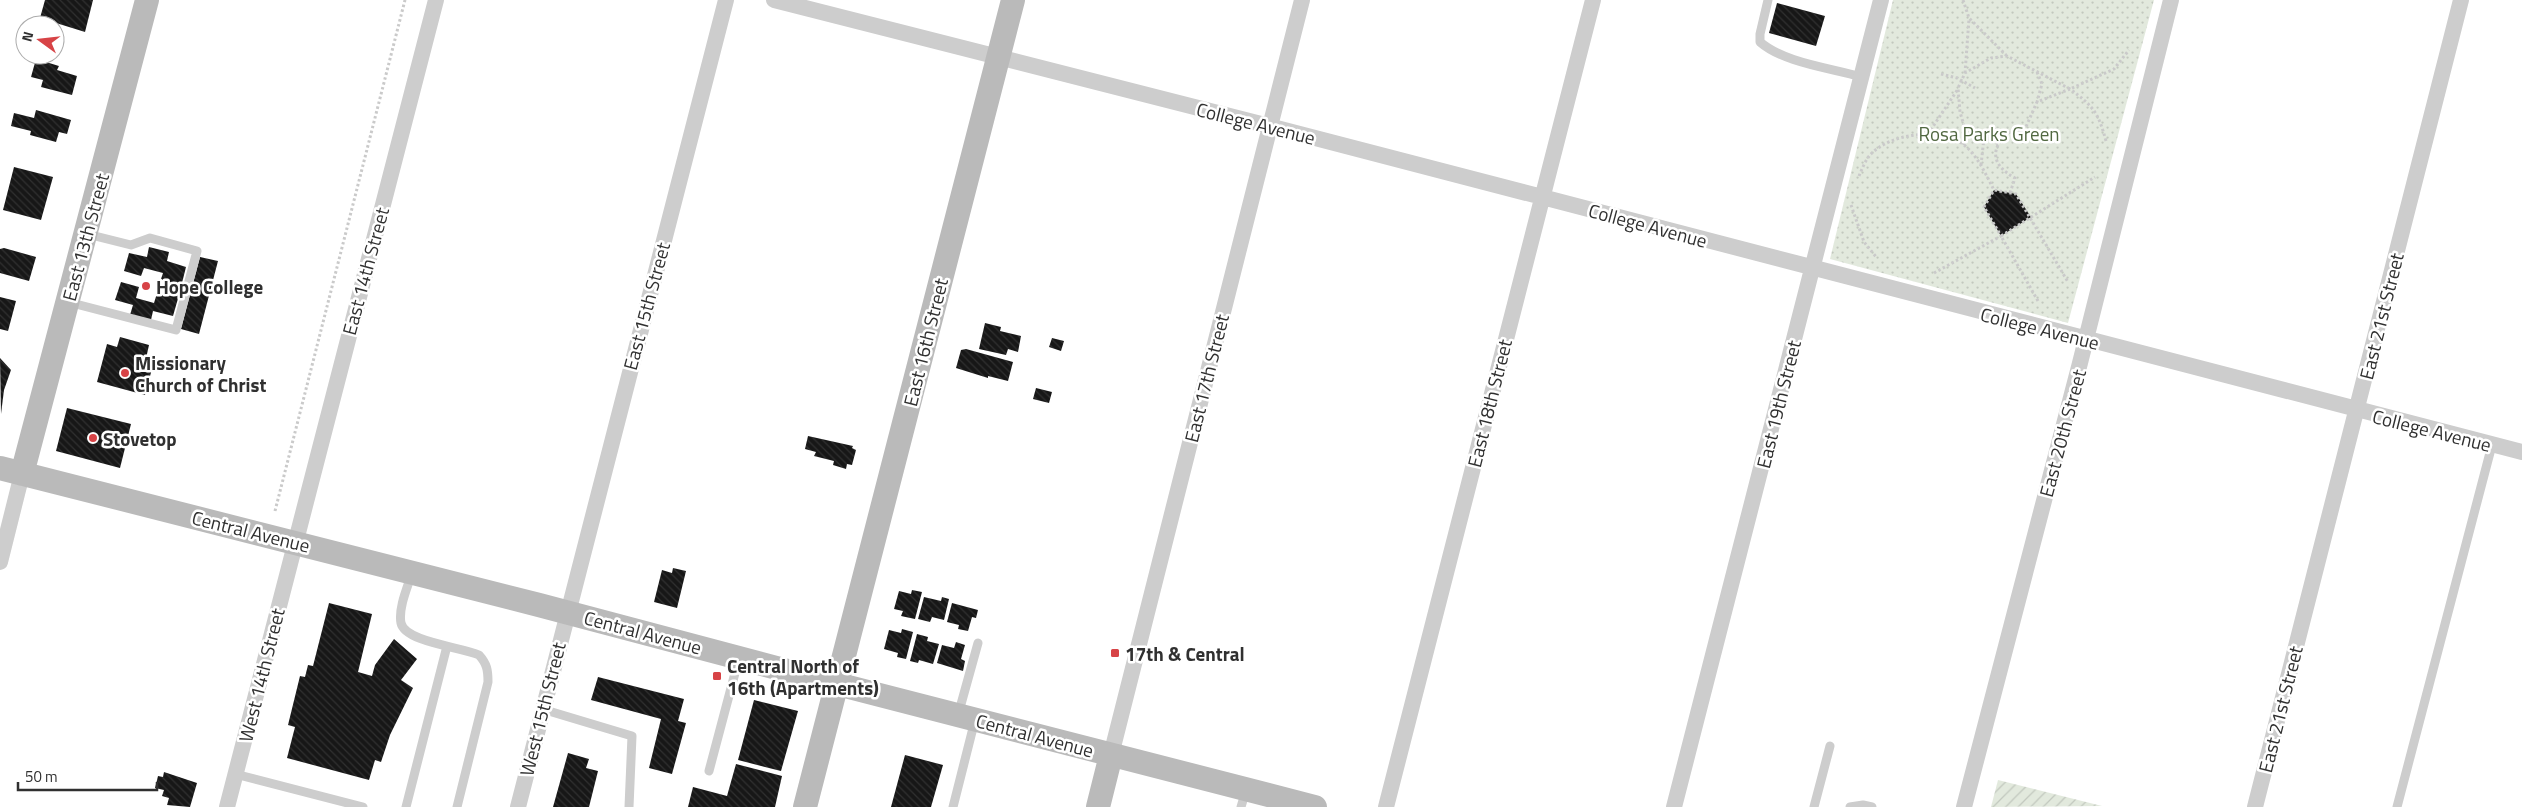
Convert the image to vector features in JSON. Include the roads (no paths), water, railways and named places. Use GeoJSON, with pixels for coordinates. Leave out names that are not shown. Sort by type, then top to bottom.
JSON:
{"type":"FeatureCollection","features":[{"type":"Feature","properties":{"kind":"street","name":"East 13th Street"},"geometry":{"type":"LineString","coordinates":[[11,471],[67,302],[148,0]]}},
{"type":"Feature","properties":{"kind":"street","name":"East 14th Street"},"geometry":{"type":"LineString","coordinates":[[295,542],[436,0]]}},
{"type":"Feature","properties":{"kind":"street","name":"East 15th Street"},"geometry":{"type":"LineString","coordinates":[[567,612],[726,0]]}},
{"type":"Feature","properties":{"kind":"street","name":"College Avenue"},"geometry":{"type":"LineString","coordinates":[[774,0],[1269,126],[2356,411],[2522,452]]}},
{"type":"Feature","properties":{"kind":"street","name":"East 16th Street"},"geometry":{"type":"LineString","coordinates":[[805,807],[1013,0]]}},
{"type":"Feature","properties":{"kind":"street","name":"East 17th Street"},"geometry":{"type":"LineString","coordinates":[[1111,755],[1302,0]]}},
{"type":"Feature","properties":{"kind":"street","name":"East 18th Street"},"geometry":{"type":"LineString","coordinates":[[1386,807],[1593,0]]}},
{"type":"Feature","properties":{"kind":"street","name":"East 19th Street"},"geometry":{"type":"LineString","coordinates":[[1674,807],[1881,0]]}},
{"type":"Feature","properties":{"kind":"street","name":"East 20th Street"},"geometry":{"type":"LineString","coordinates":[[1964,807],[2086,340],[2170,0]]}},
{"type":"Feature","properties":{"kind":"street","name":"East 21st Street"},"geometry":{"type":"LineString","coordinates":[[2255,807],[2461,0]]}},
{"type":"Feature","properties":{"kind":"street","name":"Central Avenue"},"geometry":{"type":"LineString","coordinates":[[11,471],[567,612],[1111,755],[1244,799],[1315,807]]}},
{"type":"Feature","properties":{"kind":"street"},"geometry":{"type":"LineString","coordinates":[[0,562],[11,471]]}},
{"type":"Feature","properties":{"kind":"street","name":"West 14th Street"},"geometry":{"type":"LineString","coordinates":[[227,807],[295,542]]}},
{"type":"Feature","properties":{"kind":"street","name":"West 15th Street"},"geometry":{"type":"LineString","coordinates":[[518,807],[567,612]]}},
{"type":"Feature","properties":{"kind":"street"},"geometry":{"type":"LineString","coordinates":[[1098,807],[1111,755]]}},
{"type":"Feature","properties":{"kind":"lane"},"geometry":{"type":"LineString","coordinates":[[1768,0],[1760,42],[1768,49],[1782,56],[1861,77]]}},
{"type":"Feature","properties":{"kind":"lane"},"geometry":{"type":"LineString","coordinates":[[67,302],[176,330],[198,251],[150,238],[131,245],[86,233]]}},
{"type":"Feature","properties":{"kind":"lane"},"geometry":{"type":"LineString","coordinates":[[2397,807],[2492,445]]}},
{"type":"Feature","properties":{"kind":"lane"},"geometry":{"type":"LineString","coordinates":[[412,572],[401,616],[401,624],[413,636],[478,655],[485,661],[488,670],[488,682],[457,807]]}},
{"type":"Feature","properties":{"kind":"lane"},"geometry":{"type":"LineString","coordinates":[[953,807],[978,643]]}},
{"type":"Feature","properties":{"kind":"lane"},"geometry":{"type":"LineString","coordinates":[[406,807],[447,646]]}},
{"type":"Feature","properties":{"kind":"lane"},"geometry":{"type":"LineString","coordinates":[[709,771],[740,658]]}},
{"type":"Feature","properties":{"kind":"lane"},"geometry":{"type":"LineString","coordinates":[[542,709],[632,736],[629,807]]}},
{"type":"Feature","properties":{"kind":"lane"},"geometry":{"type":"LineString","coordinates":[[1814,807],[1830,746]]}},
{"type":"Feature","properties":{"kind":"lane"},"geometry":{"type":"LineString","coordinates":[[236,774],[363,807]]}},
{"type":"Feature","properties":{"kind":"lane"},"geometry":{"type":"LineString","coordinates":[[1850,807],[1864,804],[1872,807]]}},
{"type":"Feature","properties":{"kind":"place","name":"Hope College"},"geometry":{"type":"Point","coordinates":[146,286]}},
{"type":"Feature","properties":{"kind":"place","name":"Missionary Church of Christ"},"geometry":{"type":"Point","coordinates":[125,373]}},
{"type":"Feature","properties":{"kind":"place","name":"Stovetop"},"geometry":{"type":"Point","coordinates":[93,438]}},
{"type":"Feature","properties":{"kind":"place","name":"17th & Central"},"geometry":{"type":"Point","coordinates":[1115,653]}},
{"type":"Feature","properties":{"kind":"place","name":"Central North of 16th (Apartments)"},"geometry":{"type":"Point","coordinates":[717,676]}},
{"type":"Feature","properties":{"kind":"park label","name":"Rosa Parks Green"},"geometry":{"type":"Point","coordinates":[1989,133]}}]}
